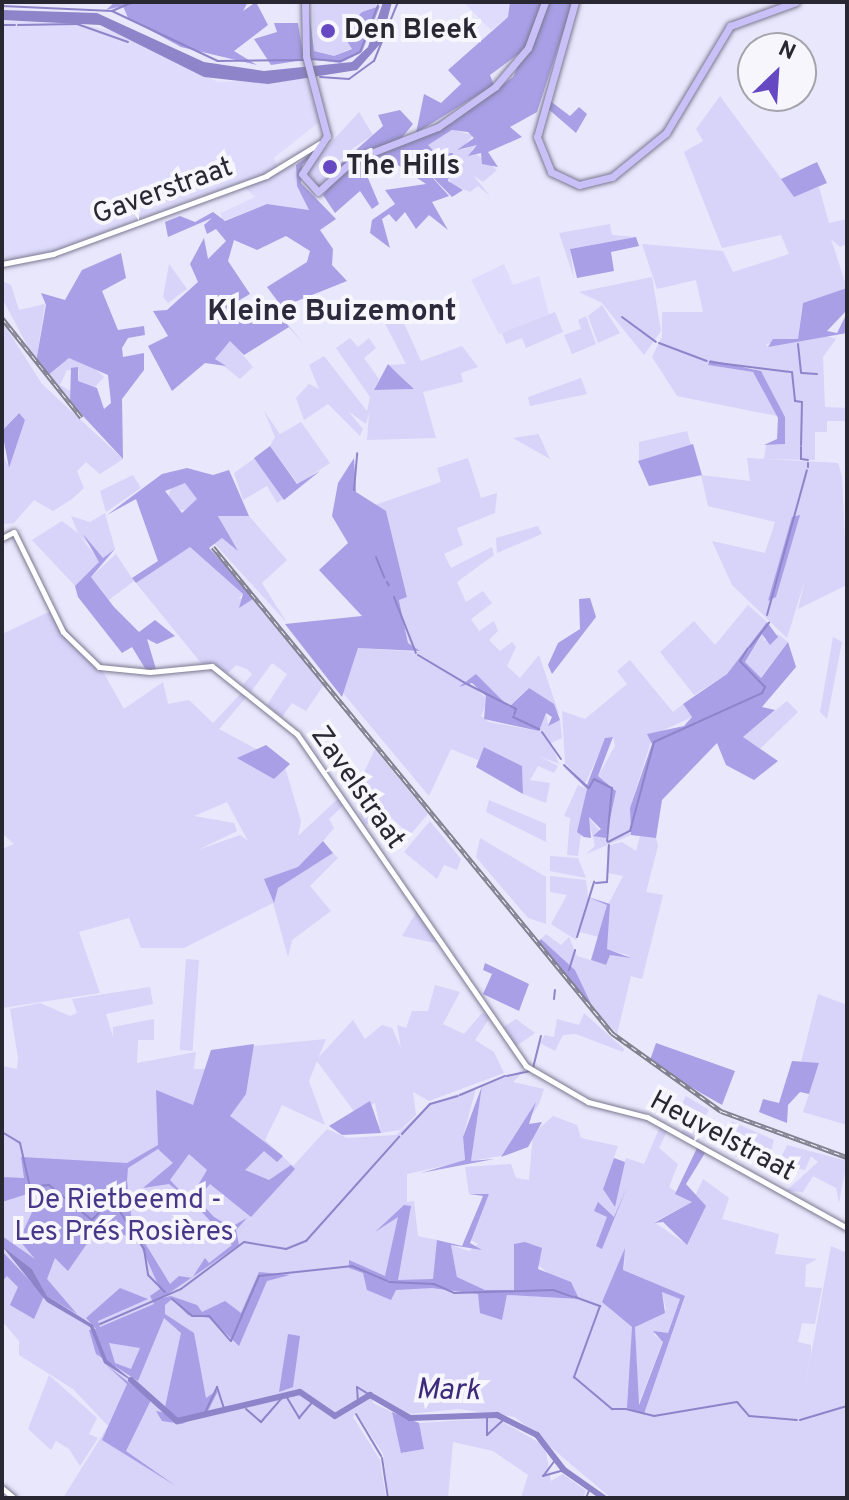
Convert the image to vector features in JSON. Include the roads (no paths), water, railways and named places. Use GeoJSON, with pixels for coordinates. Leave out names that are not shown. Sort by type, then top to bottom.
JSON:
{"type":"FeatureCollection","features":[{"type":"Feature","properties":{"kind":"main road"},"geometry":{"type":"LineString","coordinates":[[305,2],[306,56],[327,136],[302,174],[312,191],[353,160],[438,127],[495,87],[528,48],[545,2]]}},
{"type":"Feature","properties":{"kind":"main road"},"geometry":{"type":"LineString","coordinates":[[575,2],[537,137],[551,172],[579,185],[612,177],[666,133],[730,26],[796,2]]}},
{"type":"Feature","properties":{"kind":"street","name":"Gaverstraat"},"geometry":{"type":"LineString","coordinates":[[2,264],[53,254],[284,169],[327,136]]}},
{"type":"Feature","properties":{"kind":"street","name":"Zavelstraat"},"geometry":{"type":"LineString","coordinates":[[2,538],[14,532],[63,632],[99,667],[150,672],[212,666],[297,734],[531,1070]]}},
{"type":"Feature","properties":{"kind":"street","name":"Heuvelstraat"},"geometry":{"type":"LineString","coordinates":[[531,1070],[588,1102],[647,1117],[847,1228]]}},
{"type":"Feature","properties":{"kind":"street"},"geometry":{"type":"LineString","coordinates":[[2,1488],[14,1498]]}},
{"type":"Feature","properties":{"kind":"waterway"},"geometry":{"type":"LineString","coordinates":[[112,11],[133,2]]}},
{"type":"Feature","properties":{"kind":"waterway"},"geometry":{"type":"LineString","coordinates":[[320,77],[349,79],[374,61],[398,2]]}},
{"type":"Feature","properties":{"kind":"waterway"},"geometry":{"type":"LineString","coordinates":[[310,59],[341,61],[360,52],[378,5]]}},
{"type":"Feature","properties":{"kind":"waterway"},"geometry":{"type":"LineString","coordinates":[[2,6],[112,11],[218,61],[304,60]]}},
{"type":"Feature","properties":{"kind":"waterway"},"geometry":{"type":"LineString","coordinates":[[18,25],[77,24],[128,42]]}},
{"type":"Feature","properties":{"kind":"waterway"},"geometry":{"type":"LineString","coordinates":[[2,25],[15,25]]}},
{"type":"Feature","properties":{"kind":"waterway"},"geometry":{"type":"LineString","coordinates":[[622,317],[656,342]]}},
{"type":"Feature","properties":{"kind":"waterway"},"geometry":{"type":"LineString","coordinates":[[659,343],[707,361]]}},
{"type":"Feature","properties":{"kind":"waterway"},"geometry":{"type":"LineString","coordinates":[[798,344],[801,373]]}},
{"type":"Feature","properties":{"kind":"waterway"},"geometry":{"type":"LineString","coordinates":[[710,362],[790,372]]}},
{"type":"Feature","properties":{"kind":"waterway"},"geometry":{"type":"LineString","coordinates":[[792,372],[795,401],[802,402],[801,445]]}},
{"type":"Feature","properties":{"kind":"waterway"},"geometry":{"type":"LineString","coordinates":[[802,373],[817,374]]}},
{"type":"Feature","properties":{"kind":"waterway"},"geometry":{"type":"LineString","coordinates":[[801,447],[801,459],[808,460]]}},
{"type":"Feature","properties":{"kind":"waterway"},"geometry":{"type":"LineString","coordinates":[[354,490],[357,453]]}},
{"type":"Feature","properties":{"kind":"waterway"},"geometry":{"type":"LineString","coordinates":[[767,615],[807,470]]}},
{"type":"Feature","properties":{"kind":"waterway"},"geometry":{"type":"LineString","coordinates":[[376,557],[384,577]]}},
{"type":"Feature","properties":{"kind":"waterway"},"geometry":{"type":"LineString","coordinates":[[387,582],[389,586]]}},
{"type":"Feature","properties":{"kind":"waterway"},"geometry":{"type":"LineString","coordinates":[[394,597],[416,653]]}},
{"type":"Feature","properties":{"kind":"waterway"},"geometry":{"type":"LineString","coordinates":[[750,647],[769,623]]}},
{"type":"Feature","properties":{"kind":"waterway"},"geometry":{"type":"LineString","coordinates":[[608,842],[630,831],[654,742],[762,693],[765,687],[740,661],[748,648]]}},
{"type":"Feature","properties":{"kind":"waterway"},"geometry":{"type":"LineString","coordinates":[[418,655],[465,683]]}},
{"type":"Feature","properties":{"kind":"waterway"},"geometry":{"type":"LineString","coordinates":[[467,684],[516,709],[514,715]]}},
{"type":"Feature","properties":{"kind":"waterway"},"geometry":{"type":"LineString","coordinates":[[513,717],[539,729]]}},
{"type":"Feature","properties":{"kind":"waterway"},"geometry":{"type":"LineString","coordinates":[[542,732],[561,759]]}},
{"type":"Feature","properties":{"kind":"waterway"},"geometry":{"type":"LineString","coordinates":[[564,765],[589,788],[594,779],[612,788],[607,841]]}},
{"type":"Feature","properties":{"kind":"waterway"},"geometry":{"type":"LineString","coordinates":[[596,883],[607,882],[609,845]]}},
{"type":"Feature","properties":{"kind":"waterway"},"geometry":{"type":"LineString","coordinates":[[577,937],[594,882]]}},
{"type":"Feature","properties":{"kind":"waterway"},"geometry":{"type":"LineString","coordinates":[[569,970],[575,950]]}},
{"type":"Feature","properties":{"kind":"waterway"},"geometry":{"type":"LineString","coordinates":[[554,999],[555,990]]}},
{"type":"Feature","properties":{"kind":"waterway"},"geometry":{"type":"LineString","coordinates":[[533,1068],[541,1036]]}},
{"type":"Feature","properties":{"kind":"waterway"},"geometry":{"type":"LineString","coordinates":[[507,1076],[530,1071]]}},
{"type":"Feature","properties":{"kind":"waterway"},"geometry":{"type":"LineString","coordinates":[[460,1095],[505,1076]]}},
{"type":"Feature","properties":{"kind":"waterway"},"geometry":{"type":"LineString","coordinates":[[402,1134],[430,1104],[458,1096]]}},
{"type":"Feature","properties":{"kind":"waterway"},"geometry":{"type":"LineString","coordinates":[[2,1132],[20,1143],[30,1187],[49,1185],[92,1220],[105,1206],[117,1207],[144,1249],[148,1275],[165,1292]]}},
{"type":"Feature","properties":{"kind":"waterway"},"geometry":{"type":"LineString","coordinates":[[100,1324],[181,1289],[244,1242],[286,1249],[306,1241],[399,1137]]}},
{"type":"Feature","properties":{"kind":"waterway"},"geometry":{"type":"LineString","coordinates":[[172,1299],[192,1316],[209,1316],[231,1341],[259,1276],[352,1266],[387,1281]]}},
{"type":"Feature","properties":{"kind":"waterway"},"geometry":{"type":"LineString","coordinates":[[389,1282],[434,1284],[454,1293],[553,1290],[573,1297]]}},
{"type":"Feature","properties":{"kind":"waterway"},"geometry":{"type":"LineString","coordinates":[[575,1297],[600,1306],[574,1377],[612,1409],[625,1409]]}},
{"type":"Feature","properties":{"kind":"waterway","name":"Mark"},"geometry":{"type":"LineString","coordinates":[[131,1380],[177,1421],[300,1392],[335,1416],[370,1395],[410,1418],[497,1415],[537,1435],[564,1470],[604,1498]]}},
{"type":"Feature","properties":{"kind":"waterway"},"geometry":{"type":"LineString","coordinates":[[204,1415],[217,1387],[225,1411]]}},
{"type":"Feature","properties":{"kind":"waterway"},"geometry":{"type":"LineString","coordinates":[[358,1402],[357,1387],[370,1395]]}},
{"type":"Feature","properties":{"kind":"waterway"},"geometry":{"type":"LineString","coordinates":[[286,1396],[299,1418],[314,1400]]}},
{"type":"Feature","properties":{"kind":"waterway"},"geometry":{"type":"LineString","coordinates":[[246,1409],[261,1422],[282,1398]]}},
{"type":"Feature","properties":{"kind":"waterway"},"geometry":{"type":"LineString","coordinates":[[626,1409],[654,1416],[737,1402],[749,1416],[797,1420]]}},
{"type":"Feature","properties":{"kind":"waterway"},"geometry":{"type":"LineString","coordinates":[[800,1420],[847,1406]]}},
{"type":"Feature","properties":{"kind":"waterway"},"geometry":{"type":"LineString","coordinates":[[356,1414],[381,1456]]}},
{"type":"Feature","properties":{"kind":"waterway"},"geometry":{"type":"LineString","coordinates":[[487,1414],[487,1435],[505,1418]]}},
{"type":"Feature","properties":{"kind":"waterway"},"geometry":{"type":"LineString","coordinates":[[382,1458],[388,1498]]}},
{"type":"Feature","properties":{"kind":"waterway"},"geometry":{"type":"LineString","coordinates":[[556,1459],[543,1476],[564,1470]]}},
{"type":"Feature","properties":{"kind":"waterway"},"geometry":{"type":"LineString","coordinates":[[586,1498],[590,1488]]}},
{"type":"Feature","properties":{"kind":"railway"},"geometry":{"type":"LineString","coordinates":[[2,318],[81,417]]}},
{"type":"Feature","properties":{"kind":"railway"},"geometry":{"type":"LineString","coordinates":[[213,547],[612,1033],[721,1111],[847,1157]]}},
{"type":"Feature","properties":{"kind":"place","name":"Den Bleek"},"geometry":{"type":"Point","coordinates":[328,31]}},
{"type":"Feature","properties":{"kind":"place","name":"The Hills"},"geometry":{"type":"Point","coordinates":[330,167]}},
{"type":"Feature","properties":{"kind":"district","name":"Kleine Buizemont"},"geometry":{"type":"Point","coordinates":[332,313]}},
{"type":"Feature","properties":{"kind":"park label","name":"De Rietbeemd - Les Prés Rosières"},"geometry":{"type":"Point","coordinates":[124,1217]}}]}
